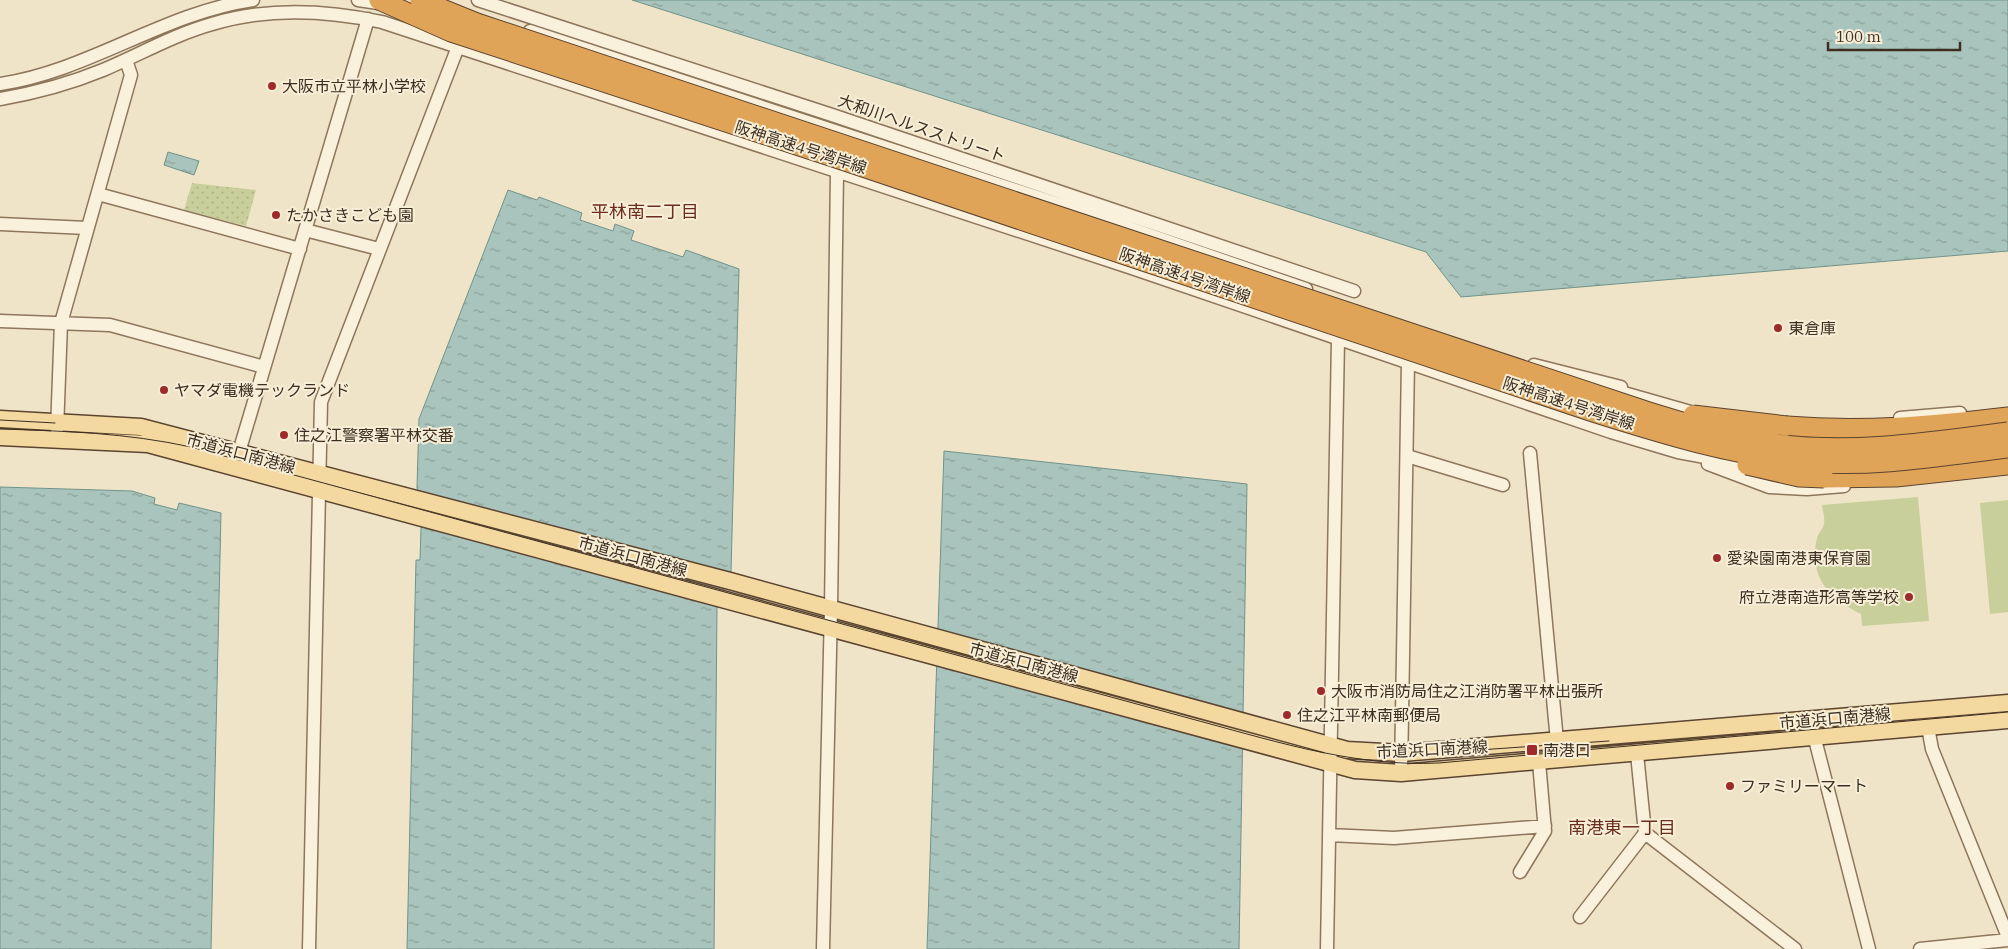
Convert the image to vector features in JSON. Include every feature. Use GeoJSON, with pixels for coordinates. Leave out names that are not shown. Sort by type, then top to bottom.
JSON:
{"type":"FeatureCollection","features":[{"type":"Feature","properties":{"kind":"highway","name":"阪神高速4号湾岸線"},"geometry":{"type":"LineString","coordinates":[[379,0],[422,21],[476,41],[836,158],[1593,412],[1722,450],[1808,462],[1891,461],[2008,448]]}},
{"type":"Feature","properties":{"kind":"highway","name":"阪神高速4号湾岸線"},"geometry":{"type":"LineString","coordinates":[[420,0],[477,23],[1580,389],[1716,432],[1801,446],[1887,446],[2008,432]]}},
{"type":"Feature","properties":{"kind":"highway"},"geometry":{"type":"LineString","coordinates":[[1580,389],[1693,415],[1820,429],[1892,429],[2008,417]]}},
{"type":"Feature","properties":{"kind":"highway"},"geometry":{"type":"LineString","coordinates":[[1593,412],[1705,452],[1800,477],[1874,479],[2008,465]]}},
{"type":"Feature","properties":{"kind":"main road","name":"市道浜口南港線"},"geometry":{"type":"LineString","coordinates":[[0,419],[141,427],[730,581],[1330,746],[1366,753],[1402,753],[1557,741],[2008,703]]}},
{"type":"Feature","properties":{"kind":"main road","name":"市道浜口南港線"},"geometry":{"type":"LineString","coordinates":[[0,438],[148,444],[1330,765],[1371,772],[1401,773],[1539,762],[2008,720]]}},
{"type":"Feature","properties":{"kind":"street"},"geometry":{"type":"LineString","coordinates":[[0,84],[50,74],[92,59],[182,18],[251,0]]}},
{"type":"Feature","properties":{"kind":"street"},"geometry":{"type":"LineString","coordinates":[[358,0],[469,18],[561,40],[1089,214],[1534,365],[1718,420],[1798,435],[1887,436],[2008,424]]}},
{"type":"Feature","properties":{"kind":"street","name":"大和川ヘルスストリート"},"geometry":{"type":"LineString","coordinates":[[478,0],[841,118],[1354,291]]}},
{"type":"Feature","properties":{"kind":"street"},"geometry":{"type":"LineString","coordinates":[[0,99],[76,81],[190,31],[238,17],[291,12],[318,12],[368,19],[402,27],[1187,286],[1611,432],[1678,452],[1750,481],[1786,489],[1828,487],[2008,469]]}},
{"type":"Feature","properties":{"kind":"street"},"geometry":{"type":"LineString","coordinates":[[309,949],[321,402],[469,18]]}},
{"type":"Feature","properties":{"kind":"street"},"geometry":{"type":"LineString","coordinates":[[239,452],[368,19]]}},
{"type":"Feature","properties":{"kind":"street"},"geometry":{"type":"LineString","coordinates":[[58,440],[61,323],[131,75],[126,60]]}},
{"type":"Feature","properties":{"kind":"street"},"geometry":{"type":"LineString","coordinates":[[823,949],[831,630],[837,172],[848,136]]}},
{"type":"Feature","properties":{"kind":"street"},"geometry":{"type":"LineString","coordinates":[[98,194],[300,249]]}},
{"type":"Feature","properties":{"kind":"street"},"geometry":{"type":"LineString","coordinates":[[0,224],[87,228]]}},
{"type":"Feature","properties":{"kind":"street"},"geometry":{"type":"LineString","coordinates":[[305,230],[379,249]]}},
{"type":"Feature","properties":{"kind":"street"},"geometry":{"type":"LineString","coordinates":[[1327,949],[1338,339],[1362,308]]}},
{"type":"Feature","properties":{"kind":"street"},"geometry":{"type":"LineString","coordinates":[[0,321],[110,325],[264,367]]}},
{"type":"Feature","properties":{"kind":"street"},"geometry":{"type":"LineString","coordinates":[[1401,773],[1408,362]]}},
{"type":"Feature","properties":{"kind":"street"},"geometry":{"type":"LineString","coordinates":[[1534,365],[1717,413],[1780,421],[1846,422],[2008,409]]}},
{"type":"Feature","properties":{"kind":"street"},"geometry":{"type":"LineString","coordinates":[[1678,452],[1774,469],[1824,472],[1898,469],[2008,455]]}},
{"type":"Feature","properties":{"kind":"street"},"geometry":{"type":"LineString","coordinates":[[1530,453],[1557,741]]}},
{"type":"Feature","properties":{"kind":"street"},"geometry":{"type":"LineString","coordinates":[[1407,456],[1503,485]]}},
{"type":"Feature","properties":{"kind":"street"},"geometry":{"type":"LineString","coordinates":[[1810,720],[1869,949]]}},
{"type":"Feature","properties":{"kind":"street"},"geometry":{"type":"LineString","coordinates":[[1920,949],[2008,938],[1932,749],[1928,727]]}},
{"type":"Feature","properties":{"kind":"street"},"geometry":{"type":"LineString","coordinates":[[1580,917],[1645,833],[1637,754]]}},
{"type":"Feature","properties":{"kind":"street"},"geometry":{"type":"LineString","coordinates":[[1520,872],[1545,831],[1539,762]]}},
{"type":"Feature","properties":{"kind":"street"},"geometry":{"type":"LineString","coordinates":[[1329,835],[1394,838],[1545,826]]}},
{"type":"Feature","properties":{"kind":"street"},"geometry":{"type":"LineString","coordinates":[[1645,833],[1795,949]]}},
{"type":"Feature","properties":{"kind":"green space"},"geometry":{"type":"Polygon","coordinates":[[[192,183],[256,190],[246,226],[184,210],[192,183]]]}},
{"type":"Feature","properties":{"kind":"green space"},"geometry":{"type":"Polygon","coordinates":[[[1918,497],[1929,621],[1862,626],[1861,614],[1839,601],[1824,585],[1819,575],[1815,552],[1818,536],[1824,524],[1822,505],[1918,497]]]}},
{"type":"Feature","properties":{"kind":"green space"},"geometry":{"type":"Polygon","coordinates":[[[2008,500],[2008,612],[1990,614],[1980,503],[2008,500]]]}},
{"type":"Feature","properties":{"kind":"water"},"geometry":{"type":"Polygon","coordinates":[[[632,0],[2008,0],[2008,251],[1461,297],[1426,252],[632,0]]]}},
{"type":"Feature","properties":{"kind":"water"},"geometry":{"type":"Polygon","coordinates":[[[168,152],[199,161],[194,175],[164,165],[168,152]]]}},
{"type":"Feature","properties":{"kind":"water"},"geometry":{"type":"Polygon","coordinates":[[[508,190],[537,200],[539,197],[582,213],[580,220],[613,231],[615,224],[634,231],[631,240],[683,257],[686,250],[739,269],[731,572],[717,606],[714,949],[407,949],[416,560],[420,560],[421,528],[417,487],[419,419],[508,190]]]}},
{"type":"Feature","properties":{"kind":"water"},"geometry":{"type":"Polygon","coordinates":[[[944,451],[1247,484],[1239,949],[927,949],[944,451]]]}},
{"type":"Feature","properties":{"kind":"water"},"geometry":{"type":"Polygon","coordinates":[[[0,487],[132,491],[155,498],[154,504],[177,510],[179,503],[221,513],[211,949],[0,949],[0,487]]]}},
{"type":"Feature","properties":{"kind":"tram line"},"geometry":{"type":"LineString","coordinates":[[0,420],[55,423]]}},
{"type":"Feature","properties":{"kind":"tram line"},"geometry":{"type":"LineString","coordinates":[[0,429],[120,436],[191,447],[1261,738],[1349,757],[1378,761],[1439,763],[2008,712]]}},
{"type":"Feature","properties":{"kind":"tram line"},"geometry":{"type":"LineString","coordinates":[[1392,756],[1609,741]]}},
{"type":"Feature","properties":{"kind":"place","name":"大阪市立平林小学校"},"geometry":{"type":"Point","coordinates":[272,86]}},
{"type":"Feature","properties":{"kind":"place","name":"たかさきこども園"},"geometry":{"type":"Point","coordinates":[276,215]}},
{"type":"Feature","properties":{"kind":"place","name":"東倉庫"},"geometry":{"type":"Point","coordinates":[1778,328]}},
{"type":"Feature","properties":{"kind":"place","name":"ヤマダ電機テックランド"},"geometry":{"type":"Point","coordinates":[164,390]}},
{"type":"Feature","properties":{"kind":"place","name":"住之江警察署平林交番"},"geometry":{"type":"Point","coordinates":[284,435]}},
{"type":"Feature","properties":{"kind":"place","name":"愛染園南港東保育園"},"geometry":{"type":"Point","coordinates":[1717,558]}},
{"type":"Feature","properties":{"kind":"place","name":"府立港南造形高等学校"},"geometry":{"type":"Point","coordinates":[1909,597]}},
{"type":"Feature","properties":{"kind":"place","name":"大阪市消防局住之江消防署平林出張所"},"geometry":{"type":"Point","coordinates":[1321,691]}},
{"type":"Feature","properties":{"kind":"place","name":"住之江平林南郵便局"},"geometry":{"type":"Point","coordinates":[1287,715]}},
{"type":"Feature","properties":{"kind":"place","name":"南港口"},"geometry":{"type":"Point","coordinates":[1532,750]}},
{"type":"Feature","properties":{"kind":"place","name":"ファミリーマート"},"geometry":{"type":"Point","coordinates":[1730,786]}},
{"type":"Feature","properties":{"kind":"district","name":"平林南二丁目"},"geometry":{"type":"Point","coordinates":[645,212]}},
{"type":"Feature","properties":{"kind":"district","name":"南港東一丁目"},"geometry":{"type":"Point","coordinates":[1622,828]}}]}
